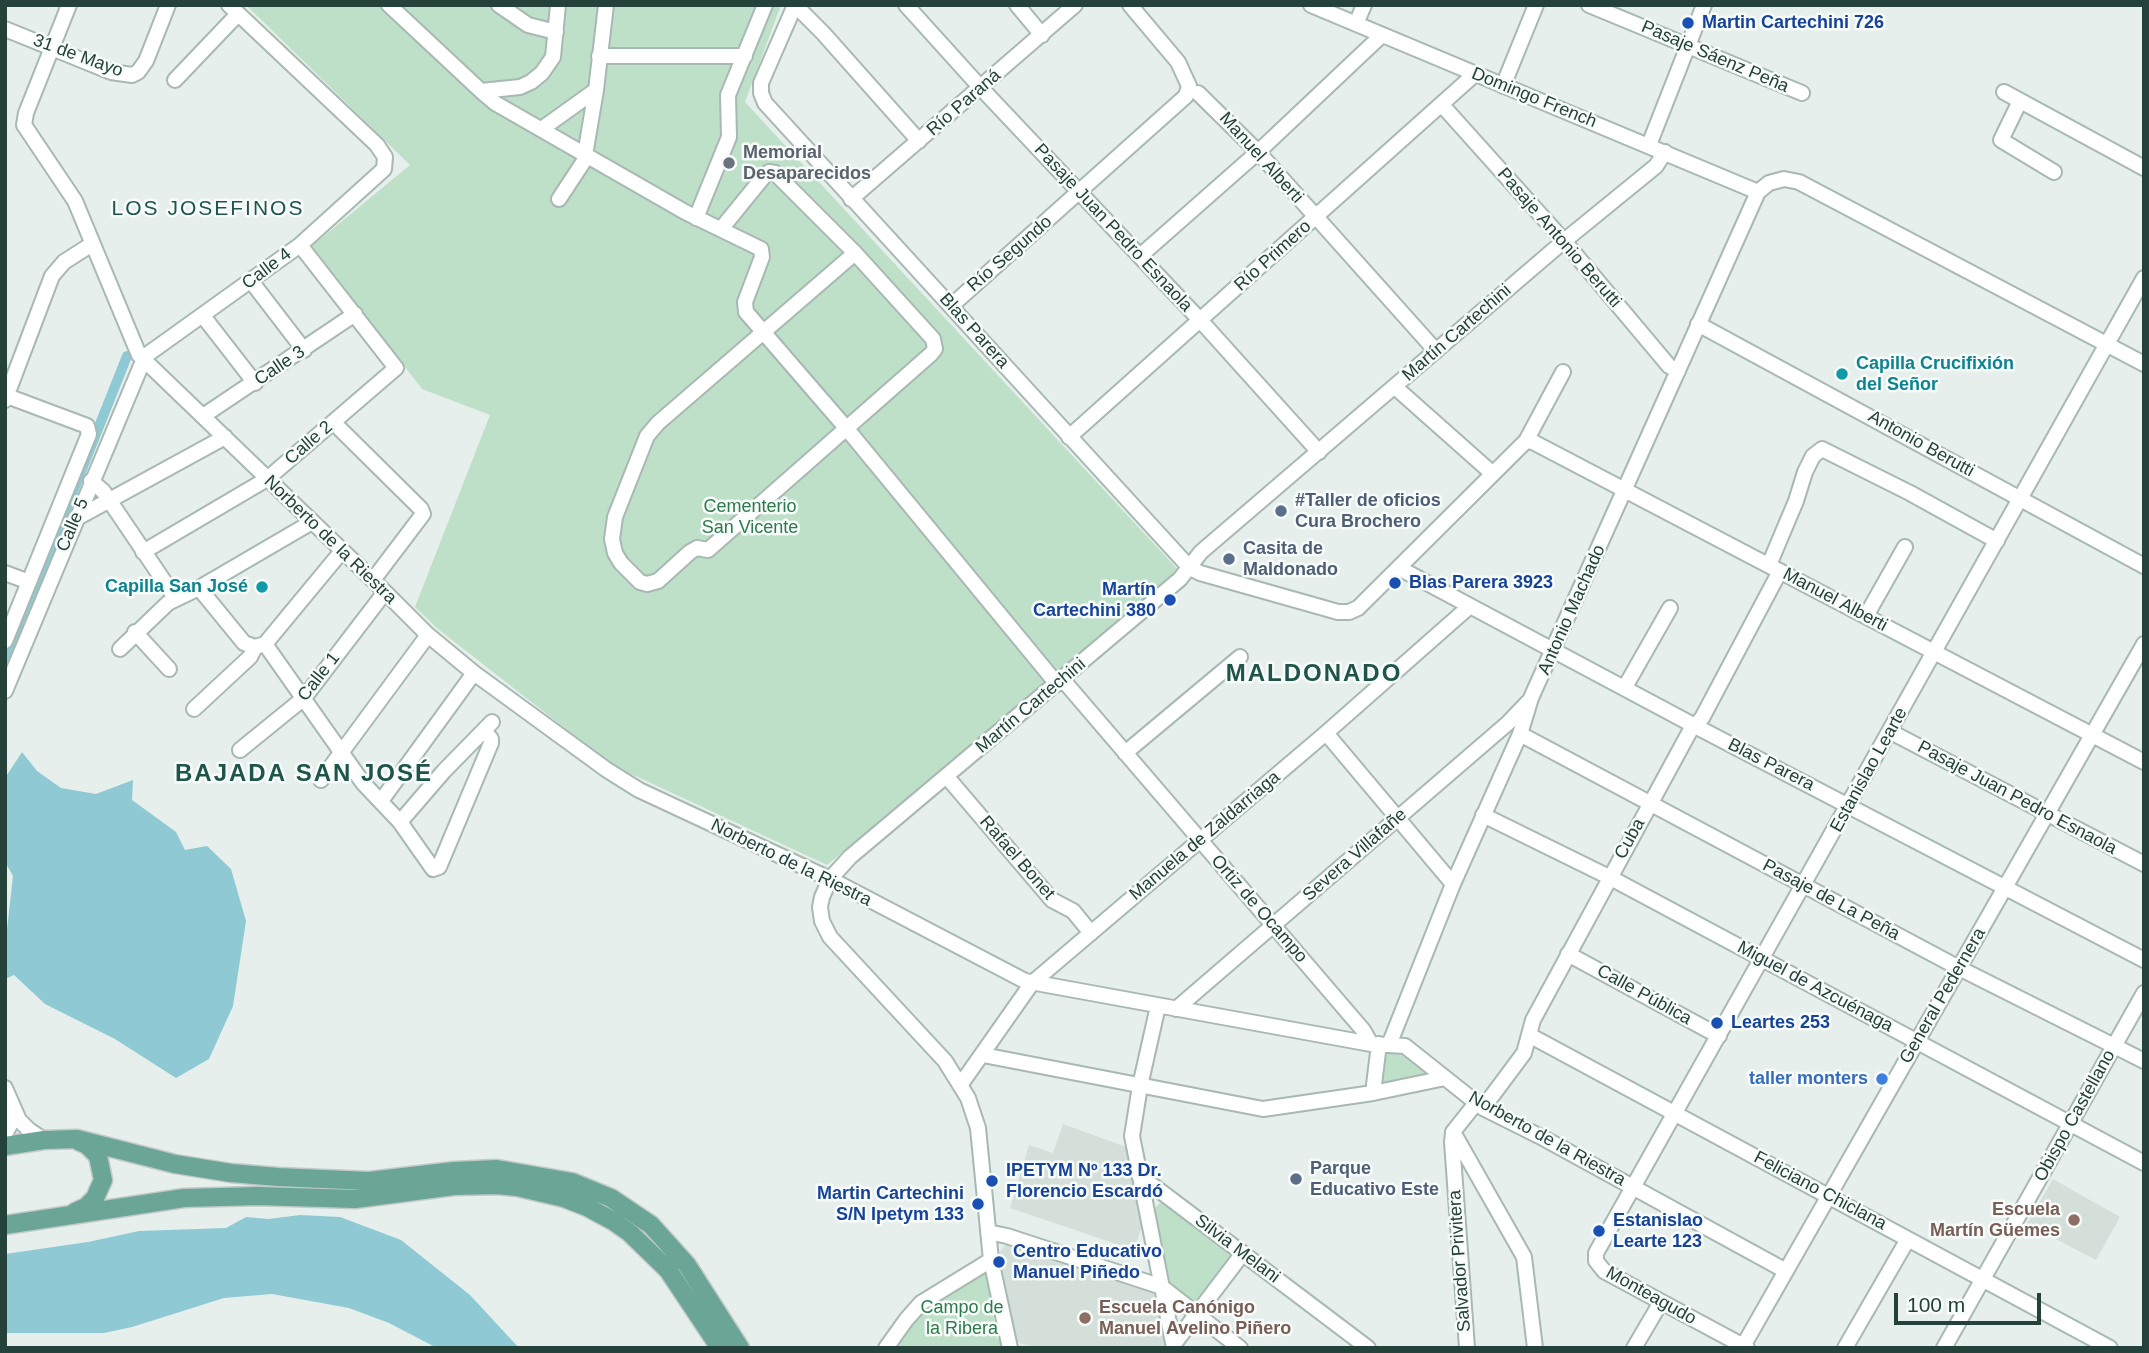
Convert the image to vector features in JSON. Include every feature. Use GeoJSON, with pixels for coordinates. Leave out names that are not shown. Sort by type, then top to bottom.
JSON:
{"type":"FeatureCollection","features":[{"type":"Feature","properties":{"kind":"main road"},"geometry":{"type":"LineString","coordinates":[[67,1215],[91,1203],[99,1193],[103,1180],[101,1166],[93,1150],[68,1138]]}},
{"type":"Feature","properties":{"kind":"main road"},"geometry":{"type":"LineString","coordinates":[[5,1146],[68,1138],[88,1140],[175,1164],[253,1175],[369,1181],[498,1169],[572,1182],[611,1198],[660,1234],[704,1288],[740,1348]]}},
{"type":"Feature","properties":{"kind":"main road"},"geometry":{"type":"LineString","coordinates":[[5,1226],[184,1198],[258,1196],[355,1199],[453,1186],[517,1187],[564,1198],[587,1207],[630,1233],[668,1270],[720,1348]]}},
{"type":"Feature","properties":{"kind":"street"},"geometry":{"type":"LineString","coordinates":[[52,48],[69,5]]}},
{"type":"Feature","properties":{"kind":"street","name":"31 de Mayo"},"geometry":{"type":"LineString","coordinates":[[5,29],[121,74],[132,75],[138,72],[146,61],[168,5]]}},
{"type":"Feature","properties":{"kind":"street"},"geometry":{"type":"LineString","coordinates":[[389,5],[495,103],[543,128],[696,218],[721,229],[765,175],[769,172],[775,173],[855,253],[933,339],[935,344],[931,354],[708,550],[697,548],[690,552],[653,584],[640,582],[621,563],[613,544],[613,527],[647,436],[658,423],[855,253]]}},
{"type":"Feature","properties":{"kind":"street"},"geometry":{"type":"LineString","coordinates":[[499,5],[521,22],[555,32]]}},
{"type":"Feature","properties":{"kind":"street"},"geometry":{"type":"LineString","coordinates":[[481,91],[520,87],[535,79],[551,61],[558,5]]}},
{"type":"Feature","properties":{"kind":"street"},"geometry":{"type":"LineString","coordinates":[[559,199],[581,167],[585,153],[606,5]]}},
{"type":"Feature","properties":{"kind":"street"},"geometry":{"type":"LineString","coordinates":[[696,218],[730,137],[727,101],[765,5]]}},
{"type":"Feature","properties":{"kind":"street"},"geometry":{"type":"LineString","coordinates":[[795,5],[919,141]]}},
{"type":"Feature","properties":{"kind":"street","name":"Blas Parera"},"geometry":{"type":"LineString","coordinates":[[795,5],[761,83],[765,103],[1191,568]]}},
{"type":"Feature","properties":{"kind":"street","name":"Pasaje Juan Pedro Esnaola"},"geometry":{"type":"LineString","coordinates":[[906,5],[981,89],[1200,320],[1319,452]]}},
{"type":"Feature","properties":{"kind":"street"},"geometry":{"type":"LineString","coordinates":[[1017,5],[1042,35]]}},
{"type":"Feature","properties":{"kind":"street","name":"Río Paraná"},"geometry":{"type":"LineString","coordinates":[[851,199],[1075,5]]}},
{"type":"Feature","properties":{"kind":"street","name":"Manuel Alberti"},"geometry":{"type":"LineString","coordinates":[[1130,5],[1178,62],[1193,89],[1258,152],[1436,351]]}},
{"type":"Feature","properties":{"kind":"street","name":"Domingo French"},"geometry":{"type":"LineString","coordinates":[[1311,5],[1665,152],[1763,187],[1784,179],[1798,182],[2144,364]]}},
{"type":"Feature","properties":{"kind":"street"},"geometry":{"type":"LineString","coordinates":[[1356,24],[1364,5]]}},
{"type":"Feature","properties":{"kind":"street"},"geometry":{"type":"LineString","coordinates":[[1503,86],[1536,5]]}},
{"type":"Feature","properties":{"kind":"street","name":"Pasaje Sáenz Peña"},"geometry":{"type":"LineString","coordinates":[[1589,5],[1801,93]]}},
{"type":"Feature","properties":{"kind":"street"},"geometry":{"type":"LineString","coordinates":[[1649,145],[1704,5]]}},
{"type":"Feature","properties":{"kind":"street"},"geometry":{"type":"LineString","coordinates":[[175,80],[234,10]]}},
{"type":"Feature","properties":{"kind":"street","name":"Calle 4"},"geometry":{"type":"LineString","coordinates":[[142,361],[300,245],[384,169],[385,157],[377,145],[234,10]]}},
{"type":"Feature","properties":{"kind":"street"},"geometry":{"type":"LineString","coordinates":[[1140,256],[1258,152],[1382,35]]}},
{"type":"Feature","properties":{"kind":"street","name":"Norberto de la Riestra"},"geometry":{"type":"LineString","coordinates":[[52,48],[26,113],[24,125],[72,195],[142,361],[203,416],[428,635],[474,673],[622,780],[830,879],[1032,983],[1380,1044],[1405,1046],[1480,1105],[1786,1271]]}},
{"type":"Feature","properties":{"kind":"street"},"geometry":{"type":"LineString","coordinates":[[599,56],[745,56]]}},
{"type":"Feature","properties":{"kind":"street","name":"Río Primero"},"geometry":{"type":"LineString","coordinates":[[1069,437],[1475,74]]}},
{"type":"Feature","properties":{"kind":"street","name":"Río Segundo"},"geometry":{"type":"LineString","coordinates":[[951,306],[1193,89]]}},
{"type":"Feature","properties":{"kind":"street"},"geometry":{"type":"LineString","coordinates":[[543,128],[596,90]]}},
{"type":"Feature","properties":{"kind":"street"},"geometry":{"type":"LineString","coordinates":[[2004,92],[2144,168]]}},
{"type":"Feature","properties":{"kind":"street"},"geometry":{"type":"LineString","coordinates":[[2020,101],[2001,140],[2054,172]]}},
{"type":"Feature","properties":{"kind":"street","name":"Pasaje Antonio Berutti"},"geometry":{"type":"LineString","coordinates":[[1442,105],[1564,241],[1669,366],[1678,371]]}},
{"type":"Feature","properties":{"kind":"street","name":"Martín Cartechini"},"geometry":{"type":"LineString","coordinates":[[1010,1348],[991,1260],[978,1128],[973,1110],[961,1084],[945,1061],[830,937],[822,921],[820,907],[830,879],[850,857],[1180,579],[1201,552],[1564,241],[1656,166],[1665,152]]}},
{"type":"Feature","properties":{"kind":"street","name":"Antonio Machado"},"geometry":{"type":"LineString","coordinates":[[1373,1093],[1380,1044],[1520,734],[1531,698],[1626,492],[1698,324],[1763,187]]}},
{"type":"Feature","properties":{"kind":"street","name":"Ortiz de Ocampo"},"geometry":{"type":"LineString","coordinates":[[721,229],[757,245],[763,253],[744,307],[764,333],[1060,682],[1125,753],[1363,1030],[1380,1044]]}},
{"type":"Feature","properties":{"kind":"street"},"geometry":{"type":"LineString","coordinates":[[5,641],[89,434],[87,426],[6,398],[52,276],[64,262],[92,244]]}},
{"type":"Feature","properties":{"kind":"street"},"geometry":{"type":"LineString","coordinates":[[300,245],[355,314]]}},
{"type":"Feature","properties":{"kind":"street","name":"Estanislao Learte"},"geometry":{"type":"LineString","coordinates":[[1596,1261],[1597,1253],[2144,278]]}},
{"type":"Feature","properties":{"kind":"street"},"geometry":{"type":"LineString","coordinates":[[251,281],[304,350]]}},
{"type":"Feature","properties":{"kind":"street","name":"Calle 3"},"geometry":{"type":"LineString","coordinates":[[203,416],[355,314]]}},
{"type":"Feature","properties":{"kind":"street","name":"Calle 2"},"geometry":{"type":"LineString","coordinates":[[143,552],[267,479],[396,368],[355,314]]}},
{"type":"Feature","properties":{"kind":"street"},"geometry":{"type":"LineString","coordinates":[[203,316],[255,383]]}},
{"type":"Feature","properties":{"kind":"street","name":"Antonio Berutti"},"geometry":{"type":"LineString","coordinates":[[1698,324],[2144,565]]}},
{"type":"Feature","properties":{"kind":"street","name":"Calle 5"},"geometry":{"type":"LineString","coordinates":[[5,691],[142,361]]}},
{"type":"Feature","properties":{"kind":"street"},"geometry":{"type":"LineString","coordinates":[[1191,568],[1200,573],[1338,612],[1349,612],[1365,602],[1526,441],[1563,372]]}},
{"type":"Feature","properties":{"kind":"street"},"geometry":{"type":"LineString","coordinates":[[1395,387],[1493,474]]}},
{"type":"Feature","properties":{"kind":"street"},"geometry":{"type":"LineString","coordinates":[[333,422],[423,514],[373,580]]}},
{"type":"Feature","properties":{"kind":"street"},"geometry":{"type":"LineString","coordinates":[[75,519],[225,438]]}},
{"type":"Feature","properties":{"kind":"street","name":"Manuel Alberti"},"geometry":{"type":"LineString","coordinates":[[1526,441],[1533,442],[2144,762]]}},
{"type":"Feature","properties":{"kind":"street","name":"Cuba"},"geometry":{"type":"LineString","coordinates":[[1453,1132],[1524,1053],[1534,1020],[1568,954],[1650,804],[1702,718],[1774,568],[1805,472],[1813,456],[1822,449],[1997,541]]}},
{"type":"Feature","properties":{"kind":"street"},"geometry":{"type":"LineString","coordinates":[[91,481],[99,486],[176,599]]}},
{"type":"Feature","properties":{"kind":"street"},"geometry":{"type":"LineString","coordinates":[[120,649],[135,632],[176,599],[312,522]]}},
{"type":"Feature","properties":{"kind":"street"},"geometry":{"type":"LineString","coordinates":[[1866,616],[1905,547]]}},
{"type":"Feature","properties":{"kind":"street"},"geometry":{"type":"LineString","coordinates":[[194,709],[250,657],[342,551]]}},
{"type":"Feature","properties":{"kind":"street","name":"Blas Parera"},"geometry":{"type":"LineString","coordinates":[[1399,568],[2144,960]]}},
{"type":"Feature","properties":{"kind":"street"},"geometry":{"type":"LineString","coordinates":[[5,573],[29,582]]}},
{"type":"Feature","properties":{"kind":"street"},"geometry":{"type":"LineString","coordinates":[[199,588],[244,643],[260,646],[304,698],[363,783],[400,822],[428,866],[436,870],[491,743],[488,727],[435,780],[400,822]]}},
{"type":"Feature","properties":{"kind":"street","name":"Calle 1"},"geometry":{"type":"LineString","coordinates":[[240,750],[304,698],[385,592]]}},
{"type":"Feature","properties":{"kind":"street","name":"Manuela de Zaldarriaga"},"geometry":{"type":"LineString","coordinates":[[961,1084],[1032,983],[1470,607]]}},
{"type":"Feature","properties":{"kind":"street"},"geometry":{"type":"LineString","coordinates":[[1625,687],[1670,608]]}},
{"type":"Feature","properties":{"kind":"street"},"geometry":{"type":"LineString","coordinates":[[135,632],[169,669]]}},
{"type":"Feature","properties":{"kind":"street"},"geometry":{"type":"LineString","coordinates":[[321,780],[428,635]]}},
{"type":"Feature","properties":{"kind":"street","name":"General Pedernera"},"geometry":{"type":"LineString","coordinates":[[1744,1347],[2144,644]]}},
{"type":"Feature","properties":{"kind":"street"},"geometry":{"type":"LineString","coordinates":[[1125,753],[1240,657]]}},
{"type":"Feature","properties":{"kind":"street"},"geometry":{"type":"LineString","coordinates":[[380,801],[474,673]]}},
{"type":"Feature","properties":{"kind":"street","name":"Severa Villafañe"},"geometry":{"type":"LineString","coordinates":[[1176,1009],[1508,723],[1531,698]]}},
{"type":"Feature","properties":{"kind":"street","name":"Pasaje Juan Pedro Esnaola"},"geometry":{"type":"LineString","coordinates":[[1891,732],[2144,864]]}},
{"type":"Feature","properties":{"kind":"street"},"geometry":{"type":"LineString","coordinates":[[1326,733],[1453,884]]}},
{"type":"Feature","properties":{"kind":"street","name":"Pasaje de La Peña"},"geometry":{"type":"LineString","coordinates":[[1520,734],[1959,968],[2144,1061]]}},
{"type":"Feature","properties":{"kind":"street","name":"Rafael Bonet"},"geometry":{"type":"LineString","coordinates":[[947,777],[1052,900],[1073,911],[1091,933]]}},
{"type":"Feature","properties":{"kind":"street","name":"Miguel de Azcuénaga"},"geometry":{"type":"LineString","coordinates":[[1483,815],[1609,877],[2144,1163]]}},
{"type":"Feature","properties":{"kind":"street","name":"Calle Pública"},"geometry":{"type":"LineString","coordinates":[[1568,954],[1719,1036]]}},
{"type":"Feature","properties":{"kind":"street","name":"Obispo Castellano"},"geometry":{"type":"LineString","coordinates":[[1944,1348],[2144,993]]}},
{"type":"Feature","properties":{"kind":"street"},"geometry":{"type":"LineString","coordinates":[[1158,1006],[1132,1136],[1174,1346]]}},
{"type":"Feature","properties":{"kind":"street","name":"Feliciano Chiclana"},"geometry":{"type":"LineString","coordinates":[[1530,1035],[2110,1348]]}},
{"type":"Feature","properties":{"kind":"street"},"geometry":{"type":"LineString","coordinates":[[983,1055],[1263,1109],[1373,1093],[1445,1078]]}},
{"type":"Feature","properties":{"kind":"street"},"geometry":{"type":"LineString","coordinates":[[5,1088],[24,1126],[44,1140]]}},
{"type":"Feature","properties":{"kind":"street"},"geometry":{"type":"LineString","coordinates":[[5,1134],[10,1125],[12,1105]]}},
{"type":"Feature","properties":{"kind":"street"},"geometry":{"type":"LineString","coordinates":[[1453,1132],[1524,1257],[1535,1348]]}},
{"type":"Feature","properties":{"kind":"street","name":"Salvador Privitera"},"geometry":{"type":"LineString","coordinates":[[1453,1132],[1466,1348]]}},
{"type":"Feature","properties":{"kind":"street","name":"Silvia Melani"},"geometry":{"type":"LineString","coordinates":[[1139,1175],[1368,1348]]}},
{"type":"Feature","properties":{"kind":"street"},"geometry":{"type":"LineString","coordinates":[[988,1232],[1162,1287],[1240,1348]]}},
{"type":"Feature","properties":{"kind":"street"},"geometry":{"type":"LineString","coordinates":[[1845,1348],[1908,1239]]}},
{"type":"Feature","properties":{"kind":"street"},"geometry":{"type":"LineString","coordinates":[[1174,1346],[1243,1254]]}},
{"type":"Feature","properties":{"kind":"street"},"geometry":{"type":"LineString","coordinates":[[886,1348],[921,1303],[991,1260]]}},
{"type":"Feature","properties":{"kind":"street","name":"Monteagudo"},"geometry":{"type":"LineString","coordinates":[[1596,1261],[1604,1271],[1744,1347]]}},
{"type":"Feature","properties":{"kind":"street"},"geometry":{"type":"LineString","coordinates":[[1634,1348],[1661,1301]]}},
{"type":"Feature","properties":{"kind":"shaded area"},"geometry":{"type":"Polygon","coordinates":[[[1063,1124],[1126,1147],[1144,1220],[1134,1250],[1010,1208],[1029,1145],[1053,1153],[1063,1124]]]}},
{"type":"Feature","properties":{"kind":"shaded area","name":"Escuela Martín Güemes"},"geometry":{"type":"Polygon","coordinates":[[[2053,1179],[2120,1217],[2096,1260],[2027,1224],[2053,1179]]]}},
{"type":"Feature","properties":{"kind":"shaded area","name":"Escuela Canónigo Manuel Avelino Piñero"},"geometry":{"type":"Polygon","coordinates":[[[1006,1244],[1154,1294],[1165,1348],[1035,1348],[1014,1341],[1000,1252],[1006,1244]]]}},
{"type":"Feature","properties":{"kind":"green space","name":"Cementerio San Vicente"},"geometry":{"type":"Polygon","coordinates":[[[246,5],[781,5],[745,102],[1179,571],[827,865],[612,765],[438,629],[415,607],[490,415],[422,389],[312,246],[410,165],[246,5]]]}},
{"type":"Feature","properties":{"kind":"green space"},"geometry":{"type":"Polygon","coordinates":[[[1384,1049],[1404,1051],[1439,1077],[1376,1090],[1384,1049]]]}},
{"type":"Feature","properties":{"kind":"green space"},"geometry":{"type":"Polygon","coordinates":[[[1166,1202],[1231,1252],[1232,1258],[1198,1302],[1192,1305],[1171,1290],[1155,1208],[1166,1202]]]}},
{"type":"Feature","properties":{"kind":"green space","name":"Campo de la Ribera"},"geometry":{"type":"Polygon","coordinates":[[[985,1267],[997,1338],[1028,1348],[893,1348],[922,1311],[985,1267]]]}},
{"type":"Feature","properties":{"kind":"water"},"geometry":{"type":"Polygon","coordinates":[[[22,752],[37,771],[61,788],[96,794],[133,780],[132,800],[176,832],[185,850],[207,846],[231,869],[246,921],[233,1006],[209,1059],[176,1078],[115,1039],[45,1004],[14,975],[5,979],[5,947],[13,876],[5,862],[5,778],[22,752]]]}},
{"type":"Feature","properties":{"kind":"water"},"geometry":{"type":"Polygon","coordinates":[[[300,1215],[340,1217],[401,1240],[470,1295],[519,1348],[437,1348],[389,1323],[349,1308],[272,1294],[224,1298],[104,1333],[5,1333],[5,1254],[88,1242],[139,1231],[226,1228],[246,1217],[269,1219],[300,1215]]]}},
{"type":"Feature","properties":{"kind":"waterway"},"geometry":{"type":"LineString","coordinates":[[5,663],[127,356]]}},
{"type":"Feature","properties":{"kind":"place","name":"Martin Cartechini 726"},"geometry":{"type":"Point","coordinates":[1688,23]}},
{"type":"Feature","properties":{"kind":"place","name":"Memorial Desaparecidos"},"geometry":{"type":"Point","coordinates":[729,163]}},
{"type":"Feature","properties":{"kind":"place","name":"Capilla Crucifixión del Señor"},"geometry":{"type":"Point","coordinates":[1842,374]}},
{"type":"Feature","properties":{"kind":"place","name":"#Taller de oficios Cura Brochero"},"geometry":{"type":"Point","coordinates":[1281,511]}},
{"type":"Feature","properties":{"kind":"place","name":"Casita de Maldonado"},"geometry":{"type":"Point","coordinates":[1229,559]}},
{"type":"Feature","properties":{"kind":"place","name":"Blas Parera 3923"},"geometry":{"type":"Point","coordinates":[1395,583]}},
{"type":"Feature","properties":{"kind":"place","name":"Capilla San José"},"geometry":{"type":"Point","coordinates":[262,587]}},
{"type":"Feature","properties":{"kind":"place","name":"Martín Cartechini 380"},"geometry":{"type":"Point","coordinates":[1170,600]}},
{"type":"Feature","properties":{"kind":"place","name":"Leartes 253"},"geometry":{"type":"Point","coordinates":[1717,1023]}},
{"type":"Feature","properties":{"kind":"place","name":"taller monters"},"geometry":{"type":"Point","coordinates":[1882,1079]}},
{"type":"Feature","properties":{"kind":"place","name":"Parque Educativo Este"},"geometry":{"type":"Point","coordinates":[1296,1179]}},
{"type":"Feature","properties":{"kind":"place","name":"IPETYM Nº 133 Dr. Florencio Escardó"},"geometry":{"type":"Point","coordinates":[992,1181]}},
{"type":"Feature","properties":{"kind":"place","name":"Martin Cartechini S/N Ipetym 133"},"geometry":{"type":"Point","coordinates":[978,1204]}},
{"type":"Feature","properties":{"kind":"place","name":"Escuela Martín Güemes"},"geometry":{"type":"Point","coordinates":[2074,1220]}},
{"type":"Feature","properties":{"kind":"place","name":"Estanislao Learte 123"},"geometry":{"type":"Point","coordinates":[1599,1231]}},
{"type":"Feature","properties":{"kind":"place","name":"Centro Educativo Manuel Piñedo"},"geometry":{"type":"Point","coordinates":[999,1262]}},
{"type":"Feature","properties":{"kind":"place","name":"Escuela Canónigo Manuel Avelino Piñero"},"geometry":{"type":"Point","coordinates":[1085,1318]}},
{"type":"Feature","properties":{"kind":"district","name":"LOS JOSEFINOS"},"geometry":{"type":"Point","coordinates":[208,209]}},
{"type":"Feature","properties":{"kind":"district","name":"MALDONADO"},"geometry":{"type":"Point","coordinates":[1314,674]}},
{"type":"Feature","properties":{"kind":"district","name":"BAJADA SAN JOSÉ"},"geometry":{"type":"Point","coordinates":[304,774]}}]}
